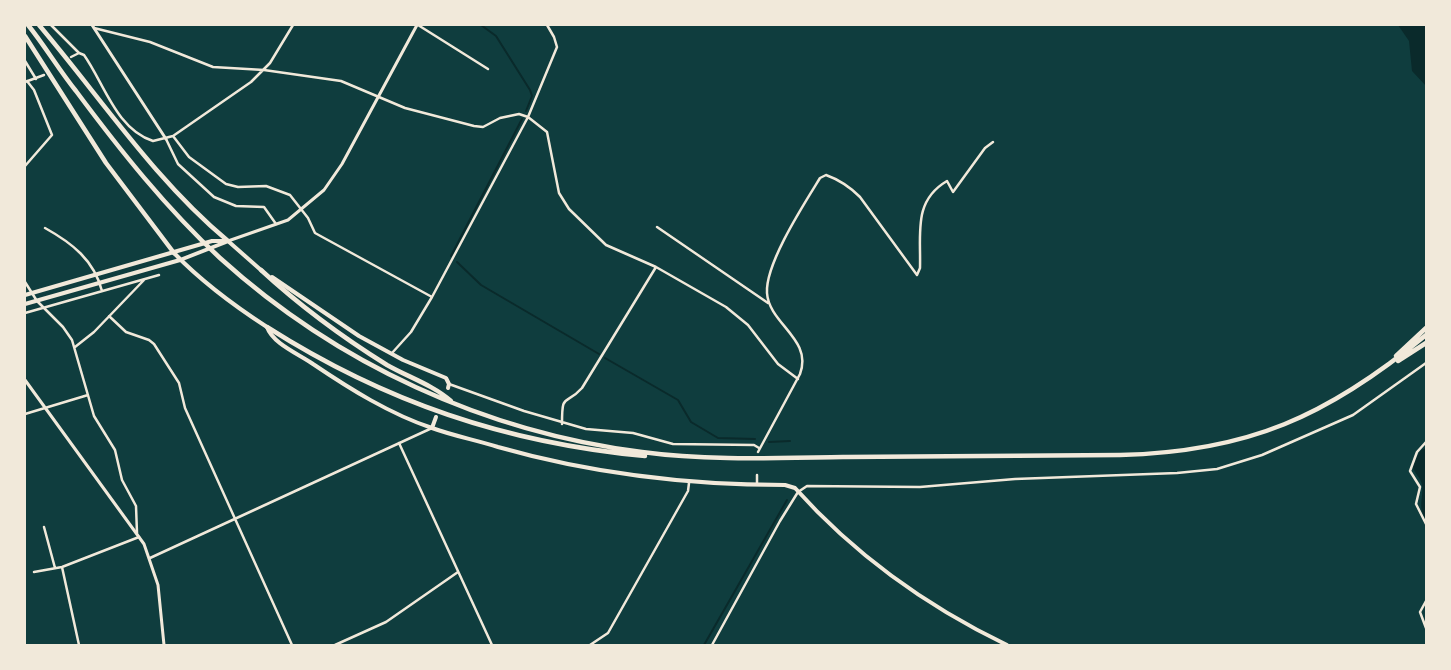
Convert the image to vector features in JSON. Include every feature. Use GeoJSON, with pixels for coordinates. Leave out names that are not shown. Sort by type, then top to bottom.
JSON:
{"type":"FeatureCollection","features":[{"type":"Feature","properties":{"kind":"highway"},"geometry":{"type":"LineString","coordinates":[[29,25],[75,91],[148,183],[218,256],[258,291],[328,340],[378,369],[454,403],[530,430],[622,449],[727,459],[1120,455],[1176,452],[1215,446],[1266,432],[1336,400],[1426,343]]}},
{"type":"Feature","properties":{"kind":"highway"},"geometry":{"type":"LineString","coordinates":[[39,25],[135,146],[209,226],[228,241]]}},
{"type":"Feature","properties":{"kind":"highway"},"geometry":{"type":"LineString","coordinates":[[25,36],[106,163],[174,253]]}},
{"type":"Feature","properties":{"kind":"highway"},"geometry":{"type":"LineString","coordinates":[[261,270],[293,300],[349,340],[400,372],[442,393],[454,403]]}},
{"type":"Feature","properties":{"kind":"highway"},"geometry":{"type":"LineString","coordinates":[[267,327],[292,343],[375,386],[414,403],[464,420],[545,442],[589,450],[663,457],[684,456]]}},
{"type":"Feature","properties":{"kind":"highway"},"geometry":{"type":"LineString","coordinates":[[1375,375],[1426,328]]}},
{"type":"Feature","properties":{"kind":"highway"},"geometry":{"type":"LineString","coordinates":[[1375,375],[1426,335]]}},
{"type":"Feature","properties":{"kind":"main road"},"geometry":{"type":"LineString","coordinates":[[25,304],[180,260],[216,248],[228,241]]}},
{"type":"Feature","properties":{"kind":"main road"},"geometry":{"type":"LineString","coordinates":[[25,295],[212,242],[228,241],[261,270],[359,336],[446,378],[449,386]]}},
{"type":"Feature","properties":{"kind":"main road"},"geometry":{"type":"LineString","coordinates":[[174,253],[229,303],[267,327],[270,335],[358,393],[432,428],[566,464],[621,475],[689,483],[785,485],[795,488],[846,540],[896,581],[944,612],[1007,645]]}},
{"type":"Feature","properties":{"kind":"main road"},"geometry":{"type":"LineString","coordinates":[[432,428],[436,417]]}},
{"type":"Feature","properties":{"kind":"street"},"geometry":{"type":"LineString","coordinates":[[51,25],[87,59],[108,98],[135,131],[153,141],[173,136],[251,82],[264,70],[292,25]]}},
{"type":"Feature","properties":{"kind":"street"},"geometry":{"type":"LineString","coordinates":[[228,241],[276,225],[300,212],[328,185],[342,164],[417,25],[488,69]]}},
{"type":"Feature","properties":{"kind":"street"},"geometry":{"type":"LineString","coordinates":[[392,353],[411,332],[432,297],[528,117],[557,48],[554,37],[547,25]]}},
{"type":"Feature","properties":{"kind":"street"},"geometry":{"type":"LineString","coordinates":[[93,26],[166,139],[172,156],[178,164],[214,196],[236,206],[264,207],[276,225]]}},
{"type":"Feature","properties":{"kind":"street"},"geometry":{"type":"LineString","coordinates":[[93,26],[150,42],[213,67],[264,70],[341,81],[405,108],[474,126],[484,126],[512,114],[528,117],[549,135],[555,182],[559,193],[569,208],[606,245],[656,267],[715,299],[756,333],[778,364],[798,379]]}},
{"type":"Feature","properties":{"kind":"street"},"geometry":{"type":"LineString","coordinates":[[71,57],[79,52]]}},
{"type":"Feature","properties":{"kind":"street"},"geometry":{"type":"LineString","coordinates":[[25,61],[36,79]]}},
{"type":"Feature","properties":{"kind":"street"},"geometry":{"type":"LineString","coordinates":[[26,81],[44,75]]}},
{"type":"Feature","properties":{"kind":"street"},"geometry":{"type":"LineString","coordinates":[[25,166],[52,135],[34,90],[26,81]]}},
{"type":"Feature","properties":{"kind":"street"},"geometry":{"type":"LineString","coordinates":[[173,136],[189,157],[226,184],[238,187],[266,186],[285,192],[294,199],[308,218],[315,233],[432,297]]}},
{"type":"Feature","properties":{"kind":"street"},"geometry":{"type":"LineString","coordinates":[[769,304],[767,287],[771,266],[820,178],[826,175],[849,186],[860,197],[917,275],[920,268],[921,217],[924,202],[947,181],[953,192],[980,155],[993,142]]}},
{"type":"Feature","properties":{"kind":"street"},"geometry":{"type":"LineString","coordinates":[[658,227],[769,304],[801,349],[803,362],[798,379],[758,452]]}},
{"type":"Feature","properties":{"kind":"street"},"geometry":{"type":"LineString","coordinates":[[45,228],[77,249],[89,261],[97,275],[102,291]]}},
{"type":"Feature","properties":{"kind":"street"},"geometry":{"type":"LineString","coordinates":[[562,424],[563,402],[566,398],[576,395],[582,388],[656,267]]}},
{"type":"Feature","properties":{"kind":"street"},"geometry":{"type":"LineString","coordinates":[[25,313],[159,275]]}},
{"type":"Feature","properties":{"kind":"street"},"geometry":{"type":"LineString","coordinates":[[75,347],[145,279]]}},
{"type":"Feature","properties":{"kind":"street"},"geometry":{"type":"LineString","coordinates":[[25,282],[37,300],[68,334],[75,347],[94,416],[116,454],[123,483],[136,506],[137,533]]}},
{"type":"Feature","properties":{"kind":"street"},"geometry":{"type":"LineString","coordinates":[[109,316],[126,332],[151,342],[177,380],[185,408],[292,645]]}},
{"type":"Feature","properties":{"kind":"street"},"geometry":{"type":"LineString","coordinates":[[712,645],[798,492],[807,486],[920,487],[1015,479],[1177,473],[1223,467],[1262,455],[1353,415],[1426,363]]}},
{"type":"Feature","properties":{"kind":"street"},"geometry":{"type":"LineString","coordinates":[[25,380],[140,537],[150,558],[158,585],[164,645]]}},
{"type":"Feature","properties":{"kind":"street"},"geometry":{"type":"LineString","coordinates":[[449,386],[562,424],[586,429],[633,433],[673,444],[754,444],[759,448]]}},
{"type":"Feature","properties":{"kind":"street"},"geometry":{"type":"LineString","coordinates":[[25,414],[88,395]]}},
{"type":"Feature","properties":{"kind":"street"},"geometry":{"type":"LineString","coordinates":[[150,558],[432,428]]}},
{"type":"Feature","properties":{"kind":"street"},"geometry":{"type":"LineString","coordinates":[[1426,442],[1417,452],[1410,470],[1420,487],[1416,504],[1426,524]]}},
{"type":"Feature","properties":{"kind":"street"},"geometry":{"type":"LineString","coordinates":[[398,443],[492,645]]}},
{"type":"Feature","properties":{"kind":"street"},"geometry":{"type":"LineString","coordinates":[[757,476],[757,485]]}},
{"type":"Feature","properties":{"kind":"street"},"geometry":{"type":"LineString","coordinates":[[590,645],[596,644],[608,633],[688,491],[689,483]]}},
{"type":"Feature","properties":{"kind":"street"},"geometry":{"type":"LineString","coordinates":[[44,527],[55,568]]}},
{"type":"Feature","properties":{"kind":"street"},"geometry":{"type":"LineString","coordinates":[[34,572],[62,567],[140,537]]}},
{"type":"Feature","properties":{"kind":"street"},"geometry":{"type":"LineString","coordinates":[[62,567],[79,645]]}},
{"type":"Feature","properties":{"kind":"street"},"geometry":{"type":"LineString","coordinates":[[335,645],[386,622],[458,572]]}},
{"type":"Feature","properties":{"kind":"street"},"geometry":{"type":"LineString","coordinates":[[1426,601],[1420,612],[1426,628]]}},
{"type":"Feature","properties":{"kind":"water"},"geometry":{"type":"Polygon","coordinates":[[[1398,25],[1426,25],[1426,86],[1412,71],[1409,41],[1398,25]]]}},
{"type":"Feature","properties":{"kind":"water"},"geometry":{"type":"Polygon","coordinates":[[[1426,448],[1426,519],[1421,507],[1421,482],[1412,464],[1421,450],[1426,448]]]}},
{"type":"Feature","properties":{"kind":"waterway"},"geometry":{"type":"LineString","coordinates":[[481,25],[496,36],[530,90],[532,96],[526,111]]}},
{"type":"Feature","properties":{"kind":"waterway"},"geometry":{"type":"LineString","coordinates":[[451,256],[522,119]]}},
{"type":"Feature","properties":{"kind":"waterway"},"geometry":{"type":"LineString","coordinates":[[457,262],[481,285],[599,354]]}},
{"type":"Feature","properties":{"kind":"waterway"},"geometry":{"type":"LineString","coordinates":[[605,358],[678,400],[691,422],[718,438],[755,439]]}},
{"type":"Feature","properties":{"kind":"waterway"},"geometry":{"type":"LineString","coordinates":[[769,442],[790,441]]}},
{"type":"Feature","properties":{"kind":"waterway"},"geometry":{"type":"LineString","coordinates":[[704,645],[787,500]]}}]}
